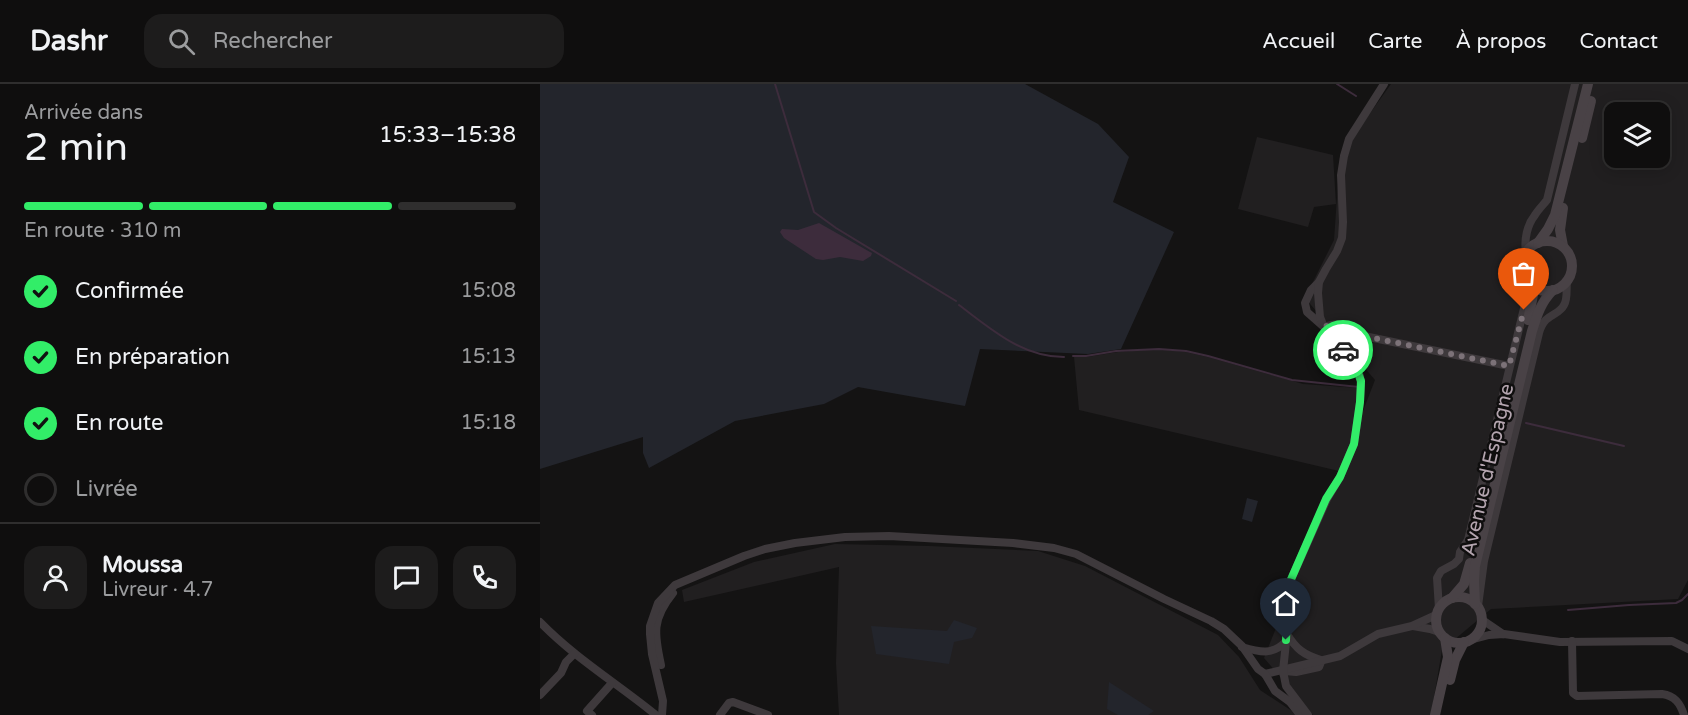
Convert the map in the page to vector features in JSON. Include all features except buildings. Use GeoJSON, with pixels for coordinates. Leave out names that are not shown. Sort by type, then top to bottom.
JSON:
{"type":"FeatureCollection","features":[{"type":"Feature","properties":{"kind":"main road"},"geometry":{"type":"LineString","coordinates":[[1537,243],[1552,241],[1563,246],[1570,255],[1572,262],[1570,275],[1560,287],[1544,290],[1529,282],[1522,268],[1526,252],[1548,229],[1555,215],[1588,84]]}},
{"type":"Feature","properties":{"kind":"main road"},"geometry":{"type":"LineString","coordinates":[[1563,246],[1560,225],[1595,84]]}},
{"type":"Feature","properties":{"kind":"main road","name":"Avenue d'Espagne"},"geometry":{"type":"LineString","coordinates":[[1451,599],[1464,584],[1468,574],[1531,309],[1533,295],[1529,282]]}},
{"type":"Feature","properties":{"kind":"main road","name":"Avenue d'Espagne"},"geometry":{"type":"LineString","coordinates":[[1476,606],[1475,566],[1532,331],[1538,311],[1552,290]]}},
{"type":"Feature","properties":{"kind":"main road"},"geometry":{"type":"LineString","coordinates":[[1435,715],[1448,657],[1436,620],[1438,612],[1451,599],[1465,598],[1476,606],[1481,619],[1479,631],[1467,641],[1452,671],[1442,715]]}},
{"type":"Feature","properties":{"kind":"main road"},"geometry":{"type":"LineString","coordinates":[[1442,635],[1454,643],[1467,641]]}},
{"type":"Feature","properties":{"kind":"street"},"geometry":{"type":"LineString","coordinates":[[1308,715],[1286,686],[1283,671],[1289,584],[1326,499],[1345,467],[1354,444],[1361,381],[1355,365],[1324,327],[1307,312],[1305,303],[1337,251],[1342,238],[1341,175],[1349,139],[1384,84]]}},
{"type":"Feature","properties":{"kind":"street"},"geometry":{"type":"LineString","coordinates":[[1526,252],[1526,237],[1534,215],[1547,200],[1575,84]]}},
{"type":"Feature","properties":{"kind":"street"},"geometry":{"type":"LineString","coordinates":[[1558,154],[1570,142],[1580,114]]}},
{"type":"Feature","properties":{"kind":"street"},"geometry":{"type":"LineString","coordinates":[[1530,225],[1531,236],[1537,243]]}},
{"type":"Feature","properties":{"kind":"street","name":"Avenue d'Espagne"},"geometry":{"type":"LineString","coordinates":[[1476,606],[1480,601],[1484,561],[1539,333],[1545,320],[1562,309],[1565,304],[1566,281]]}},
{"type":"Feature","properties":{"kind":"street"},"geometry":{"type":"LineString","coordinates":[[1319,282],[1318,302],[1324,327]]}},
{"type":"Feature","properties":{"kind":"street","name":"Avenue d'Espagne"},"geometry":{"type":"LineString","coordinates":[[1438,612],[1437,578],[1441,572],[1459,559],[1460,552],[1468,540],[1529,282]]}},
{"type":"Feature","properties":{"kind":"street"},"geometry":{"type":"LineString","coordinates":[[1324,327],[1334,323],[1343,324],[1364,336],[1509,366]]}},
{"type":"Feature","properties":{"kind":"street"},"geometry":{"type":"LineString","coordinates":[[664,715],[662,692],[652,654],[650,626],[658,603],[675,585],[705,571],[765,549],[845,537],[915,537],[1013,543],[1061,549],[1076,554],[1224,629],[1242,646],[1258,669],[1265,674],[1275,691],[1290,702],[1300,715]]}},
{"type":"Feature","properties":{"kind":"street"},"geometry":{"type":"LineString","coordinates":[[664,715],[668,702],[667,691],[655,633],[663,606],[680,584]]}},
{"type":"Feature","properties":{"kind":"street"},"geometry":{"type":"LineString","coordinates":[[1438,593],[1451,599]]}},
{"type":"Feature","properties":{"kind":"street"},"geometry":{"type":"LineString","coordinates":[[1287,637],[1304,654],[1322,661],[1340,656],[1378,634],[1412,626],[1438,612]]}},
{"type":"Feature","properties":{"kind":"street"},"geometry":{"type":"LineString","coordinates":[[1481,619],[1504,634]]}},
{"type":"Feature","properties":{"kind":"street"},"geometry":{"type":"LineString","coordinates":[[540,622],[574,654],[656,715]]}},
{"type":"Feature","properties":{"kind":"street"},"geometry":{"type":"LineString","coordinates":[[1412,626],[1430,629],[1442,635]]}},
{"type":"Feature","properties":{"kind":"street"},"geometry":{"type":"LineString","coordinates":[[1467,641],[1489,635],[1504,634],[1560,642],[1653,640],[1688,649]]}},
{"type":"Feature","properties":{"kind":"street"},"geometry":{"type":"LineString","coordinates":[[1242,646],[1256,651],[1269,652],[1280,647],[1287,637]]}},
{"type":"Feature","properties":{"kind":"street"},"geometry":{"type":"LineString","coordinates":[[1572,641],[1573,693],[1577,696],[1662,694],[1671,696],[1677,701],[1684,715]]}},
{"type":"Feature","properties":{"kind":"street"},"geometry":{"type":"LineString","coordinates":[[540,695],[561,673],[566,662],[574,654]]}},
{"type":"Feature","properties":{"kind":"street"},"geometry":{"type":"LineString","coordinates":[[1265,674],[1283,671],[1296,672],[1319,667],[1322,661]]}},
{"type":"Feature","properties":{"kind":"street"},"geometry":{"type":"LineString","coordinates":[[590,713],[612,683]]}},
{"type":"Feature","properties":{"kind":"street"},"geometry":{"type":"LineString","coordinates":[[646,707],[657,702],[662,692]]}},
{"type":"Feature","properties":{"kind":"street"},"geometry":{"type":"LineString","coordinates":[[720,715],[729,703],[733,702],[768,715]]}},
{"type":"Feature","properties":{"kind":"shaded area"},"geometry":{"type":"Polygon","coordinates":[[[540,84],[1025,84],[1098,124],[1129,157],[1113,202],[1174,232],[1121,349],[1088,354],[980,349],[965,406],[858,387],[824,404],[735,421],[649,468],[643,453],[643,437],[540,469],[540,84]]]}},
{"type":"Feature","properties":{"kind":"shaded area"},"geometry":{"type":"Polygon","coordinates":[[[1391,84],[1688,84],[1688,580],[1678,599],[1491,609],[1442,650],[1431,715],[1313,715],[1264,658],[1339,471],[1079,410],[1074,357],[1159,349],[1208,357],[1303,384],[1359,388],[1351,442],[1375,380],[1305,298],[1334,240],[1340,155],[1391,84]]]}},
{"type":"Feature","properties":{"kind":"shaded area"},"geometry":{"type":"Polygon","coordinates":[[[1257,137],[1333,155],[1336,204],[1314,207],[1308,227],[1238,209],[1257,137]]]}},
{"type":"Feature","properties":{"kind":"shaded area"},"geometry":{"type":"Polygon","coordinates":[[[819,223],[872,253],[871,256],[863,261],[840,257],[816,259],[784,238],[780,232],[782,229],[798,230],[819,223]]]}},
{"type":"Feature","properties":{"kind":"shaded area"},"geometry":{"type":"Polygon","coordinates":[[[1247,498],[1258,501],[1252,522],[1242,519],[1247,498]]]}},
{"type":"Feature","properties":{"kind":"shaded area"},"geometry":{"type":"Polygon","coordinates":[[[835,544],[1038,551],[1085,566],[1218,635],[1239,657],[1260,690],[1295,715],[839,715],[836,663],[839,567],[684,602],[682,590],[754,562],[835,544]]]}},
{"type":"Feature","properties":{"kind":"shaded area"},"geometry":{"type":"Polygon","coordinates":[[[954,620],[977,628],[972,638],[954,642],[949,664],[876,654],[871,626],[947,631],[954,620]]]}},
{"type":"Feature","properties":{"kind":"shaded area"},"geometry":{"type":"Polygon","coordinates":[[[1109,682],[1154,711],[1148,715],[1118,715],[1107,709],[1109,682]]]}},
{"type":"Feature","properties":{"kind":"waterway"},"geometry":{"type":"LineString","coordinates":[[775,84],[814,212],[836,228],[956,301]]}},
{"type":"Feature","properties":{"kind":"waterway"},"geometry":{"type":"LineString","coordinates":[[1337,84],[1356,96]]}},
{"type":"Feature","properties":{"kind":"waterway"},"geometry":{"type":"LineString","coordinates":[[959,305],[995,332],[1021,347],[1049,356],[1064,357]]}},
{"type":"Feature","properties":{"kind":"waterway"},"geometry":{"type":"LineString","coordinates":[[1073,356],[1159,349],[1186,351],[1292,380],[1359,387]]}},
{"type":"Feature","properties":{"kind":"waterway"},"geometry":{"type":"LineString","coordinates":[[1526,423],[1624,446]]}},
{"type":"Feature","properties":{"kind":"waterway"},"geometry":{"type":"LineString","coordinates":[[1568,610],[1676,603],[1688,594]]}},
{"type":"Feature","properties":{"kind":"way so far"},"geometry":{"type":"LineString","coordinates":[[1343,350],[1324,327],[1334,323],[1343,324],[1364,336],[1509,366],[1524,310]]}},
{"type":"Feature","properties":{"kind":"route"},"geometry":{"type":"LineString","coordinates":[[1286,640],[1289,584],[1326,499],[1340,477],[1354,444],[1362,385],[1355,365],[1343,350]]}}]}
